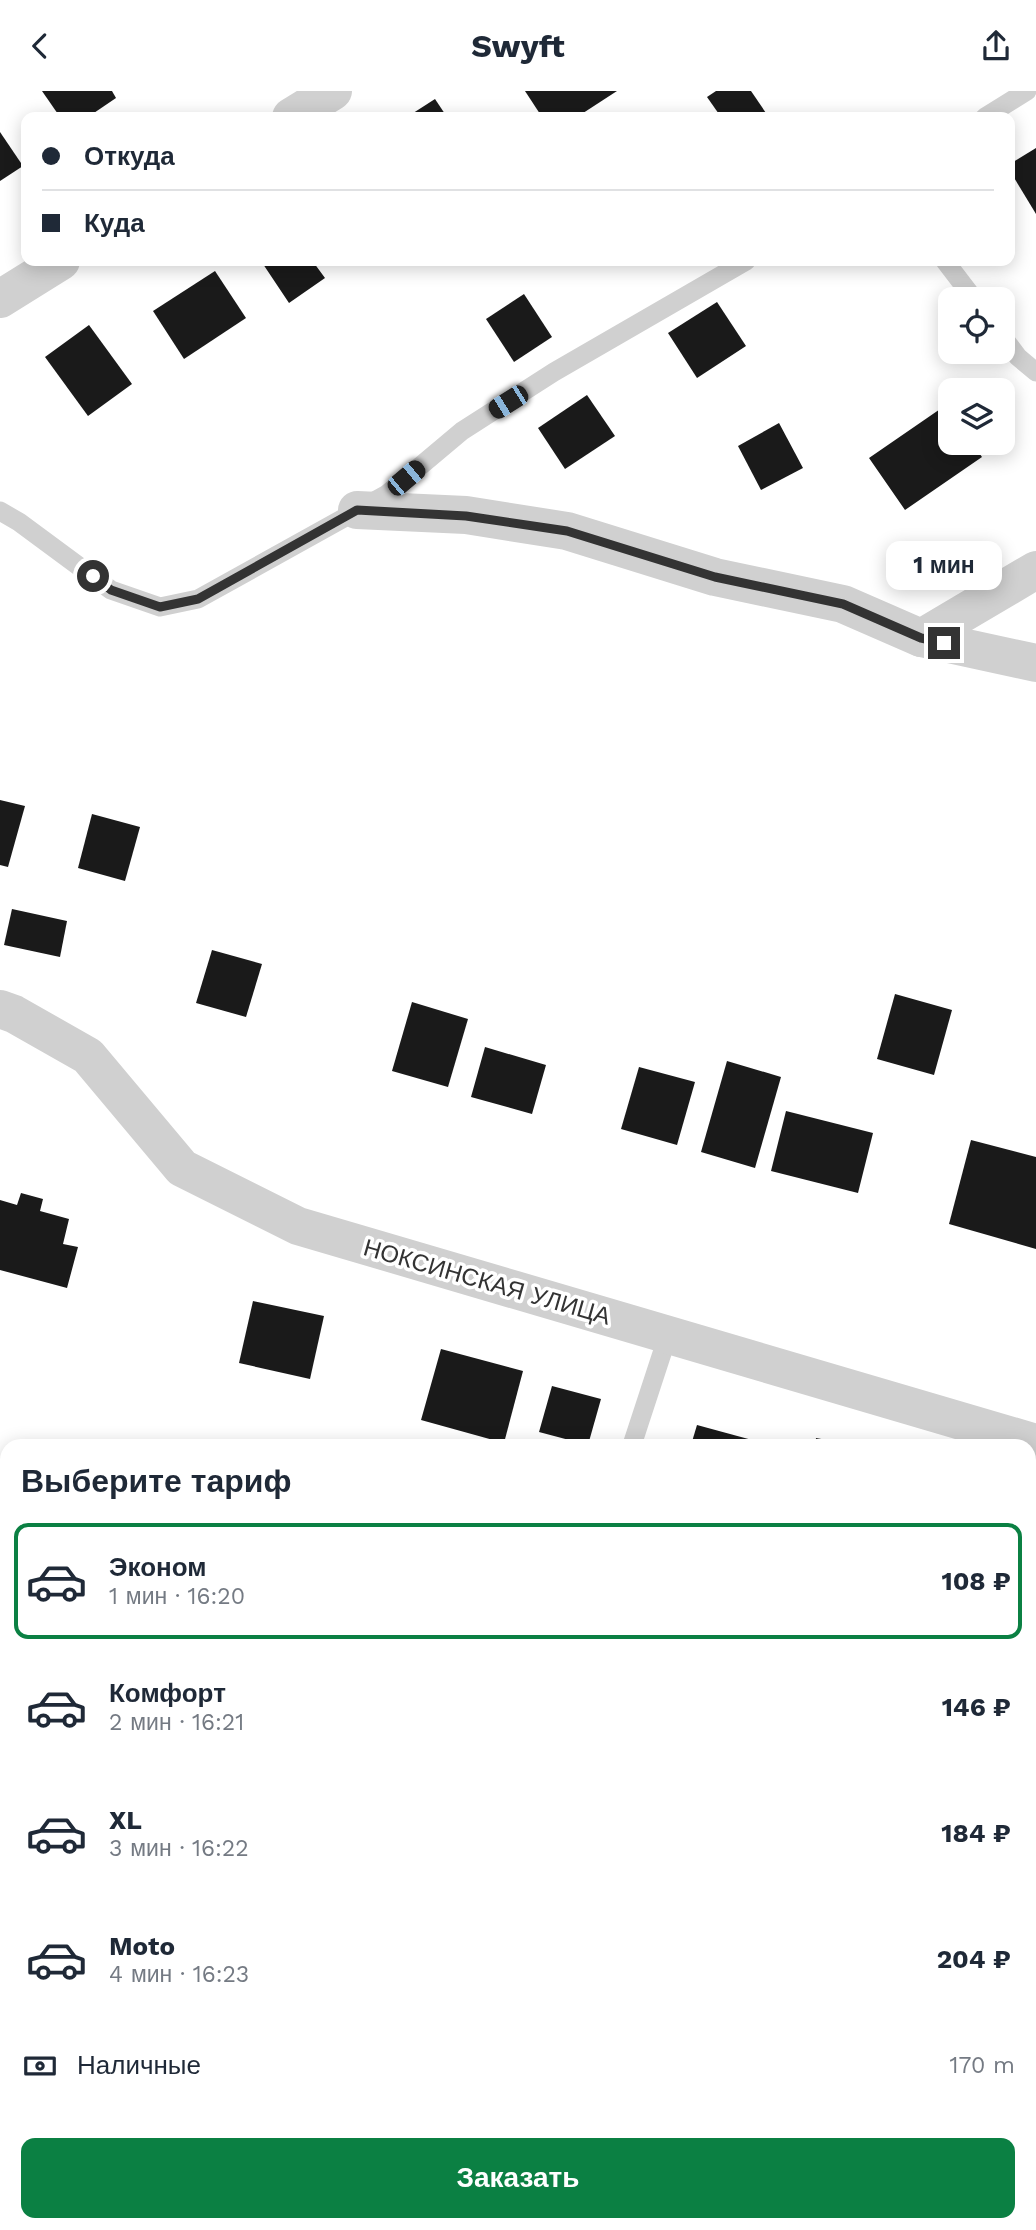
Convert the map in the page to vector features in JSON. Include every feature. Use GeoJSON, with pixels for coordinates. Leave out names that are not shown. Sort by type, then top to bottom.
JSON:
{"type":"FeatureCollection","features":[{"type":"Feature","properties":{"kind":"street"},"geometry":{"type":"LineString","coordinates":[[299,112],[333,91]]}},
{"type":"Feature","properties":{"kind":"street"},"geometry":{"type":"LineString","coordinates":[[0,299],[53,266]]}},
{"type":"Feature","properties":{"kind":"street"},"geometry":{"type":"LineString","coordinates":[[357,510],[466,516],[567,531],[715,577],[843,604],[921,638],[1036,663]]}},
{"type":"Feature","properties":{"kind":"street"},"geometry":{"type":"LineString","coordinates":[[921,638],[1036,570]]}},
{"type":"Feature","properties":{"kind":"street","name":"НОКСИНСКАЯ УЛИЦА"},"geometry":{"type":"LineString","coordinates":[[0,1009],[14,1014],[88,1056],[182,1168],[298,1226],[1022,1439]]}},
{"type":"Feature","properties":{"kind":"lane"},"geometry":{"type":"LineString","coordinates":[[993,112],[1027,91]]}},
{"type":"Feature","properties":{"kind":"lane"},"geometry":{"type":"LineString","coordinates":[[0,511],[111,590],[160,607],[198,599],[387,494],[462,431],[554,372],[737,266]]}},
{"type":"Feature","properties":{"kind":"lane"},"geometry":{"type":"LineString","coordinates":[[949,266],[965,287]]}},
{"type":"Feature","properties":{"kind":"lane"},"geometry":{"type":"LineString","coordinates":[[1015,353],[1036,372]]}},
{"type":"Feature","properties":{"kind":"lane"},"geometry":{"type":"LineString","coordinates":[[634,1439],[668,1335]]}},
{"type":"Feature","properties":{"kind":"building"},"geometry":{"type":"Polygon","coordinates":[[[42,91],[112,91],[116,98],[95,112],[57,112],[42,91]]]}},
{"type":"Feature","properties":{"kind":"building"},"geometry":{"type":"Polygon","coordinates":[[[525,91],[617,91],[585,112],[539,112],[525,91]]]}},
{"type":"Feature","properties":{"kind":"building"},"geometry":{"type":"Polygon","coordinates":[[[716,91],[751,91],[765,112],[718,112],[707,97],[716,91]]]}},
{"type":"Feature","properties":{"kind":"building"},"geometry":{"type":"Polygon","coordinates":[[[435,99],[444,112],[415,112],[435,99]]]}},
{"type":"Feature","properties":{"kind":"building"},"geometry":{"type":"Polygon","coordinates":[[[0,132],[21,163],[21,167],[0,181],[0,132]]]}},
{"type":"Feature","properties":{"kind":"building"},"geometry":{"type":"Polygon","coordinates":[[[1036,148],[1036,214],[1015,179],[1015,161],[1036,148]]]}},
{"type":"Feature","properties":{"kind":"building"},"geometry":{"type":"Polygon","coordinates":[[[264,266],[316,266],[325,278],[289,303],[264,266]]]}},
{"type":"Feature","properties":{"kind":"building"},"geometry":{"type":"Polygon","coordinates":[[[215,271],[246,318],[184,359],[153,311],[215,271]]]}},
{"type":"Feature","properties":{"kind":"building"},"geometry":{"type":"Polygon","coordinates":[[[524,294],[552,337],[514,362],[486,319],[524,294]]]}},
{"type":"Feature","properties":{"kind":"building"},"geometry":{"type":"Polygon","coordinates":[[[717,302],[746,346],[697,378],[668,333],[717,302]]]}},
{"type":"Feature","properties":{"kind":"building"},"geometry":{"type":"Polygon","coordinates":[[[89,325],[132,384],[88,416],[45,357],[89,325]]]}},
{"type":"Feature","properties":{"kind":"building"},"geometry":{"type":"Polygon","coordinates":[[[587,395],[615,436],[565,469],[538,428],[587,395]]]}},
{"type":"Feature","properties":{"kind":"building"},"geometry":{"type":"Polygon","coordinates":[[[938,411],[938,455],[982,457],[905,510],[869,458],[938,411]]]}},
{"type":"Feature","properties":{"kind":"building"},"geometry":{"type":"Polygon","coordinates":[[[779,423],[803,468],[761,490],[738,446],[779,423]]]}},
{"type":"Feature","properties":{"kind":"building"},"geometry":{"type":"Polygon","coordinates":[[[0,800],[25,806],[8,867],[0,865],[0,800]]]}},
{"type":"Feature","properties":{"kind":"building"},"geometry":{"type":"Polygon","coordinates":[[[92,814],[140,827],[125,881],[78,868],[92,814]]]}},
{"type":"Feature","properties":{"kind":"building"},"geometry":{"type":"Polygon","coordinates":[[[12,909],[67,921],[60,957],[4,945],[12,909]]]}},
{"type":"Feature","properties":{"kind":"building"},"geometry":{"type":"Polygon","coordinates":[[[212,950],[262,964],[246,1017],[196,1003],[212,950]]]}},
{"type":"Feature","properties":{"kind":"building"},"geometry":{"type":"Polygon","coordinates":[[[895,994],[952,1010],[934,1075],[877,1059],[895,994]]]}},
{"type":"Feature","properties":{"kind":"building"},"geometry":{"type":"Polygon","coordinates":[[[412,1002],[468,1019],[448,1087],[392,1071],[412,1002]]]}},
{"type":"Feature","properties":{"kind":"building"},"geometry":{"type":"Polygon","coordinates":[[[485,1047],[546,1065],[532,1114],[471,1097],[485,1047]]]}},
{"type":"Feature","properties":{"kind":"building"},"geometry":{"type":"Polygon","coordinates":[[[727,1061],[781,1077],[755,1168],[701,1152],[727,1061]]]}},
{"type":"Feature","properties":{"kind":"building"},"geometry":{"type":"Polygon","coordinates":[[[639,1067],[695,1082],[677,1145],[621,1129],[639,1067]]]}},
{"type":"Feature","properties":{"kind":"building"},"geometry":{"type":"Polygon","coordinates":[[[786,1111],[873,1133],[858,1193],[771,1171],[786,1111]]]}},
{"type":"Feature","properties":{"kind":"building"},"geometry":{"type":"Polygon","coordinates":[[[971,1140],[1036,1157],[1036,1249],[949,1224],[971,1140]]]}},
{"type":"Feature","properties":{"kind":"building"},"geometry":{"type":"Polygon","coordinates":[[[21,1193],[43,1199],[40,1211],[69,1219],[63,1244],[78,1247],[67,1288],[0,1270],[0,1200],[17,1205],[21,1193]]]}},
{"type":"Feature","properties":{"kind":"building"},"geometry":{"type":"Polygon","coordinates":[[[253,1301],[324,1316],[310,1379],[239,1363],[253,1301]]]}},
{"type":"Feature","properties":{"kind":"building"},"geometry":{"type":"Polygon","coordinates":[[[441,1349],[523,1371],[505,1439],[490,1439],[421,1420],[441,1349]]]}},
{"type":"Feature","properties":{"kind":"building"},"geometry":{"type":"Polygon","coordinates":[[[552,1386],[601,1399],[590,1439],[565,1439],[539,1432],[552,1386]]]}},
{"type":"Feature","properties":{"kind":"building"},"geometry":{"type":"Polygon","coordinates":[[[697,1425],[748,1439],[693,1439],[697,1425]]]}},
{"type":"Feature","properties":{"kind":"route"},"geometry":{"type":"LineString","coordinates":[[93,576],[111,590],[160,607],[198,599],[357,510],[466,516],[567,531],[715,577],[843,604],[921,638],[944,643]]}}]}
